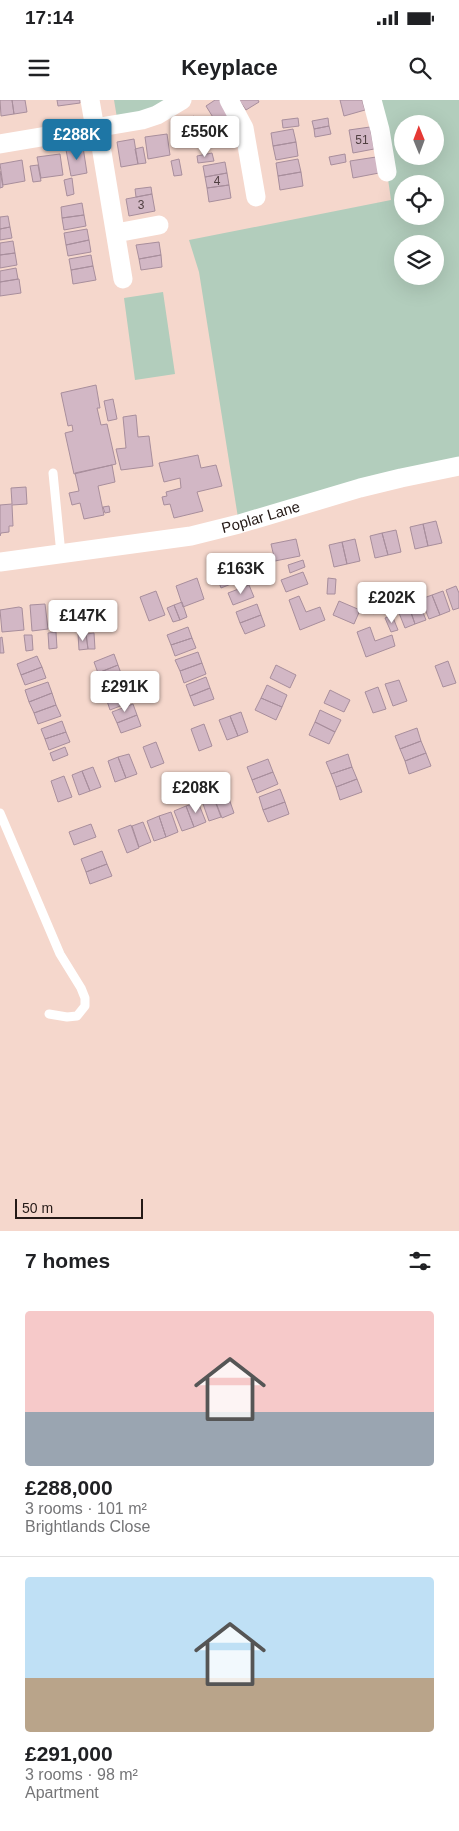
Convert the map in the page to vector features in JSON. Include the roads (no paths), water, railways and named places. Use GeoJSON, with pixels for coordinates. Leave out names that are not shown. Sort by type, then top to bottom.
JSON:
{"type":"FeatureCollection","features":[{"type":"Feature","properties":{"kind":"street"},"geometry":{"type":"LineString","coordinates":[[90,100],[123,279]]}},
{"type":"Feature","properties":{"kind":"street"},"geometry":{"type":"LineString","coordinates":[[0,144],[150,117],[182,100]]}},
{"type":"Feature","properties":{"kind":"street"},"geometry":{"type":"LineString","coordinates":[[229,100],[244,128],[256,196]]}},
{"type":"Feature","properties":{"kind":"street"},"geometry":{"type":"LineString","coordinates":[[372,100],[380,130],[387,172]]}},
{"type":"Feature","properties":{"kind":"street"},"geometry":{"type":"LineString","coordinates":[[116,233],[159,225]]}},
{"type":"Feature","properties":{"kind":"street","name":"Poplar Lane"},"geometry":{"type":"LineString","coordinates":[[0,562],[191,536],[366,487],[459,466]]}},
{"type":"Feature","properties":{"kind":"lane"},"geometry":{"type":"LineString","coordinates":[[53,473],[61,555]]}},
{"type":"Feature","properties":{"kind":"lane"},"geometry":{"type":"LineString","coordinates":[[0,814],[60,954],[85,998],[84,1008],[77,1016],[67,1017],[50,1014]]}}]}
